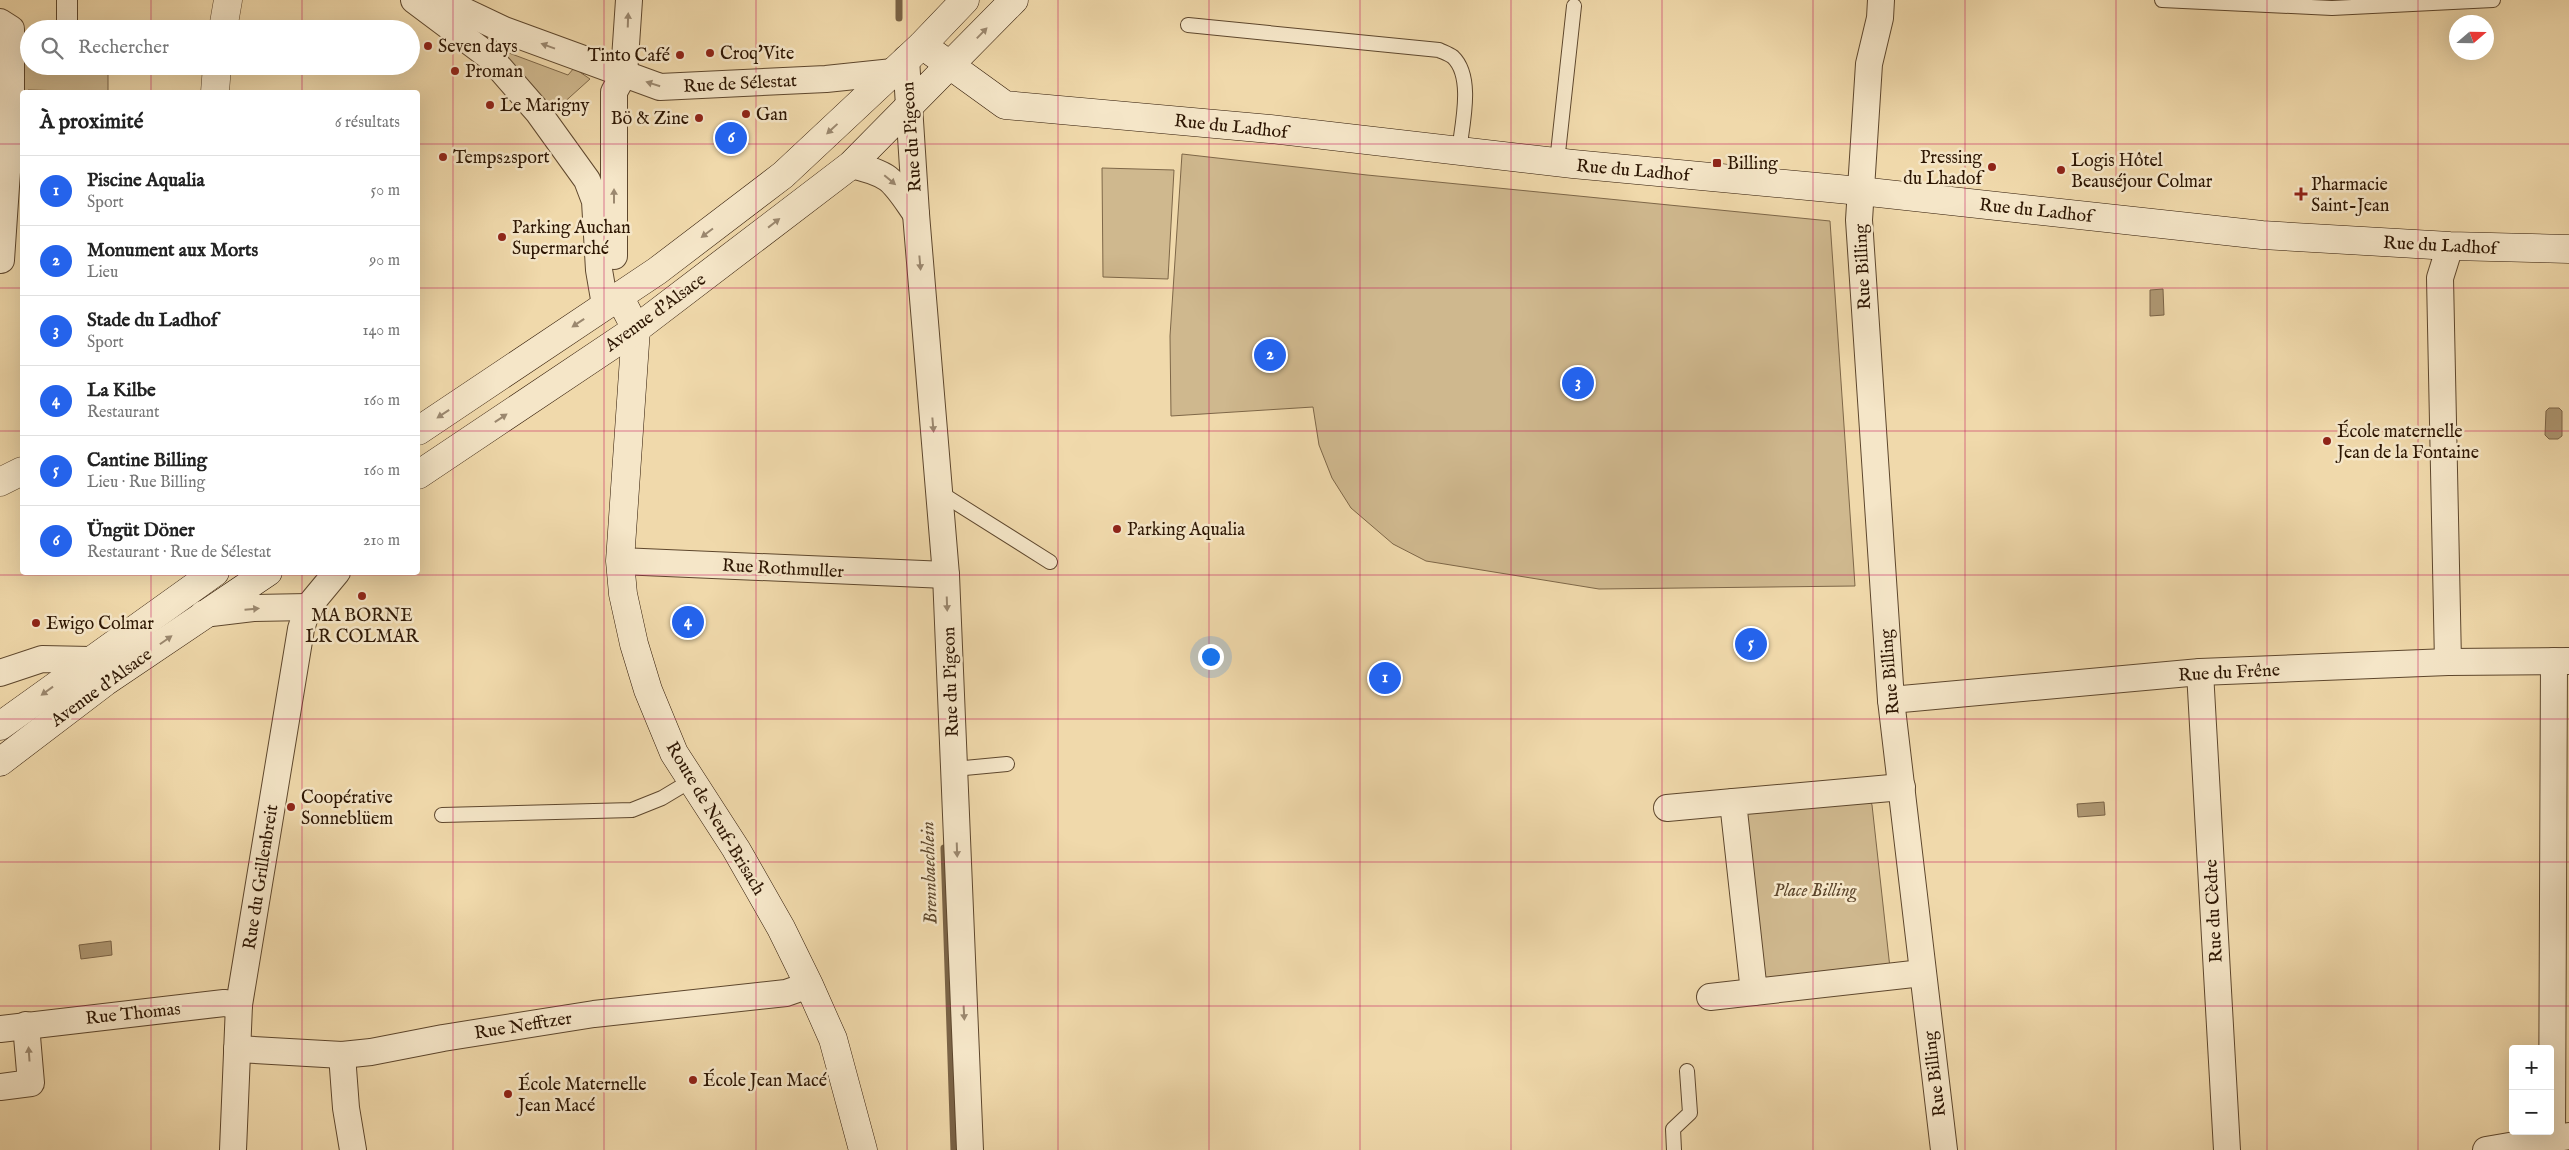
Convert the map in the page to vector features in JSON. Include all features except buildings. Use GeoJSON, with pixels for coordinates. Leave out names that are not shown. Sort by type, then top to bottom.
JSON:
{"type":"FeatureCollection","features":[{"type":"Feature","properties":{"kind":"main road"},"geometry":{"type":"LineString","coordinates":[[224,20],[228,0]]}},
{"type":"Feature","properties":{"kind":"main road","name":"Avenue d'Alsace"},"geometry":{"type":"LineString","coordinates":[[420,430],[657,271],[783,175],[862,86],[907,58],[941,12],[965,0]]}},
{"type":"Feature","properties":{"kind":"main road","name":"Avenue d'Alsace"},"geometry":{"type":"LineString","coordinates":[[420,474],[631,340],[851,164],[1014,0]]}},
{"type":"Feature","properties":{"kind":"main road"},"geometry":{"type":"LineString","coordinates":[[907,58],[950,66],[941,12]]}},
{"type":"Feature","properties":{"kind":"main road","name":"Rue du Ladhof"},"geometry":{"type":"LineString","coordinates":[[950,66],[1005,105],[1270,129],[1557,162],[1860,191],[2262,235],[2450,246],[2569,249]]}},
{"type":"Feature","properties":{"kind":"main road"},"geometry":{"type":"LineString","coordinates":[[215,90],[216,75]]}},
{"type":"Feature","properties":{"kind":"main road"},"geometry":{"type":"LineString","coordinates":[[862,86],[881,134]]}},
{"type":"Feature","properties":{"kind":"main road"},"geometry":{"type":"LineString","coordinates":[[612,301],[631,340]]}},
{"type":"Feature","properties":{"kind":"main road","name":"Route de Neuf-Brisach"},"geometry":{"type":"LineString","coordinates":[[631,340],[620,560],[623,594],[634,644],[648,690],[674,753],[745,865],[781,928],[809,985],[833,1039],[863,1150]]}},
{"type":"Feature","properties":{"kind":"main road"},"geometry":{"type":"LineString","coordinates":[[0,482],[20,472]]}},
{"type":"Feature","properties":{"kind":"main road","name":"Avenue d'Alsace"},"geometry":{"type":"LineString","coordinates":[[0,726],[211,575]]}},
{"type":"Feature","properties":{"kind":"main road","name":"Avenue d'Alsace"},"geometry":{"type":"LineString","coordinates":[[0,762],[105,682],[263,575]]}},
{"type":"Feature","properties":{"kind":"street"},"geometry":{"type":"LineString","coordinates":[[67,0],[67,20]]}},
{"type":"Feature","properties":{"kind":"street"},"geometry":{"type":"LineString","coordinates":[[414,0],[490,57],[543,118],[587,180],[595,201],[598,270],[612,301]]}},
{"type":"Feature","properties":{"kind":"street"},"geometry":{"type":"LineString","coordinates":[[441,0],[504,30],[624,74]]}},
{"type":"Feature","properties":{"kind":"street"},"geometry":{"type":"LineString","coordinates":[[612,301],[614,274],[614,92],[624,74],[628,0]]}},
{"type":"Feature","properties":{"kind":"street","name":"Rue Billing"},"geometry":{"type":"LineString","coordinates":[[1881,0],[1880,18],[1869,64],[1859,220],[1891,700],[1944,1150]]}},
{"type":"Feature","properties":{"kind":"street"},"geometry":{"type":"LineString","coordinates":[[8,260],[13,27]]}},
{"type":"Feature","properties":{"kind":"street","name":"Rue du Pigeon"},"geometry":{"type":"LineString","coordinates":[[907,58],[916,214],[946,576],[970,1150]]}},
{"type":"Feature","properties":{"kind":"street","name":"Rue de Sélestat"},"geometry":{"type":"LineString","coordinates":[[624,74],[660,87],[862,86]]}},
{"type":"Feature","properties":{"kind":"street","name":"Rue du Pigeon"},"geometry":{"type":"LineString","coordinates":[[851,164],[878,171],[894,183],[916,214]]}},
{"type":"Feature","properties":{"kind":"street"},"geometry":{"type":"LineString","coordinates":[[2448,662],[2440,278],[2450,246]]}},
{"type":"Feature","properties":{"kind":"street","name":"Rue Rothmuller"},"geometry":{"type":"LineString","coordinates":[[620,560],[946,576]]}},
{"type":"Feature","properties":{"kind":"street"},"geometry":{"type":"LineString","coordinates":[[308,607],[335,575]]}},
{"type":"Feature","properties":{"kind":"street","name":"Avenue d'Alsace"},"geometry":{"type":"LineString","coordinates":[[203,614],[253,608],[308,607]]}},
{"type":"Feature","properties":{"kind":"street","name":"Rue du Grillenbreit"},"geometry":{"type":"LineString","coordinates":[[233,1150],[239,1005],[302,629],[308,607]]}},
{"type":"Feature","properties":{"kind":"street"},"geometry":{"type":"LineString","coordinates":[[0,673],[42,659],[90,660]]}},
{"type":"Feature","properties":{"kind":"street"},"geometry":{"type":"LineString","coordinates":[[2486,1150],[2560,1137],[2561,661]]}},
{"type":"Feature","properties":{"kind":"street","name":"Rue du Frêne"},"geometry":{"type":"LineString","coordinates":[[1891,700],[2200,672],[2448,662],[2561,661]]}},
{"type":"Feature","properties":{"kind":"street","name":"Rue du Cèdre"},"geometry":{"type":"LineString","coordinates":[[2200,672],[2227,1150]]}},
{"type":"Feature","properties":{"kind":"street"},"geometry":{"type":"LineString","coordinates":[[1667,808],[1902,787]]}},
{"type":"Feature","properties":{"kind":"street"},"geometry":{"type":"LineString","coordinates":[[1733,802],[1754,992]]}},
{"type":"Feature","properties":{"kind":"street"},"geometry":{"type":"LineString","coordinates":[[1710,997],[1922,973]]}},
{"type":"Feature","properties":{"kind":"street","name":"Rue Nefftzer"},"geometry":{"type":"LineString","coordinates":[[237,1048],[342,1055],[371,1052],[443,1038],[594,1014],[786,993],[809,985]]}},
{"type":"Feature","properties":{"kind":"street","name":"Rue Thomas"},"geometry":{"type":"LineString","coordinates":[[0,1029],[224,1003],[239,1005]]}},
{"type":"Feature","properties":{"kind":"street"},"geometry":{"type":"LineString","coordinates":[[0,1087],[31,1083],[26,1025]]}},
{"type":"Feature","properties":{"kind":"street"},"geometry":{"type":"LineString","coordinates":[[342,1055],[346,1108],[353,1150]]}},
{"type":"Feature","properties":{"kind":"lane"},"geometry":{"type":"LineString","coordinates":[[2162,0],[2332,8],[2493,0]]}},
{"type":"Feature","properties":{"kind":"lane"},"geometry":{"type":"LineString","coordinates":[[1557,162],[1574,6]]}},
{"type":"Feature","properties":{"kind":"lane"},"geometry":{"type":"LineString","coordinates":[[1188,25],[1439,50],[1452,57],[1462,70],[1465,82],[1459,151]]}},
{"type":"Feature","properties":{"kind":"lane"},"geometry":{"type":"LineString","coordinates":[[939,492],[1050,562]]}},
{"type":"Feature","properties":{"kind":"lane"},"geometry":{"type":"LineString","coordinates":[[954,769],[1007,764]]}},
{"type":"Feature","properties":{"kind":"lane"},"geometry":{"type":"LineString","coordinates":[[442,815],[632,810],[662,798],[692,780]]}},
{"type":"Feature","properties":{"kind":"lane"},"geometry":{"type":"LineString","coordinates":[[1674,1150],[1673,1130],[1690,1113],[1687,1071]]}},
{"type":"Feature","properties":{"kind":"green space"},"geometry":{"type":"Polygon","coordinates":[[[509,53],[568,75],[574,68],[590,79],[550,115],[504,59],[509,53]]]}},
{"type":"Feature","properties":{"kind":"green space"},"geometry":{"type":"Polygon","coordinates":[[[23,75],[108,75],[108,90],[21,90],[23,75]]]}},
{"type":"Feature","properties":{"kind":"green space"},"geometry":{"type":"Polygon","coordinates":[[[1182,154],[1367,175],[1830,221],[1855,586],[1599,589],[1426,561],[1393,544],[1351,508],[1332,478],[1319,445],[1313,407],[1171,416],[1170,336],[1182,154]]]}},
{"type":"Feature","properties":{"kind":"green space"},"geometry":{"type":"Polygon","coordinates":[[[1102,168],[1174,170],[1168,279],[1103,277],[1102,168]]]}},
{"type":"Feature","properties":{"kind":"green space","name":"Place Billing"},"geometry":{"type":"Polygon","coordinates":[[[1870,800],[1890,968],[1765,982],[1743,811],[1870,800]]]}},
{"type":"Feature","properties":{"kind":"shaded area"},"geometry":{"type":"Polygon","coordinates":[[[2163,289],[2164,315],[2150,316],[2150,290],[2163,289]]]}},
{"type":"Feature","properties":{"kind":"shaded area"},"geometry":{"type":"Polygon","coordinates":[[[2549,408],[2559,408],[2562,411],[2562,436],[2558,439],[2549,439],[2545,435],[2546,411],[2549,408]]]}},
{"type":"Feature","properties":{"kind":"shaded area"},"geometry":{"type":"Polygon","coordinates":[[[2104,802],[2105,815],[2078,817],[2077,804],[2104,802]]]}},
{"type":"Feature","properties":{"kind":"shaded area"},"geometry":{"type":"Polygon","coordinates":[[[111,941],[112,955],[81,959],[79,945],[111,941]]]}},
{"type":"Feature","properties":{"kind":"waterway","name":"Brennbaechlein"},"geometry":{"type":"LineString","coordinates":[[899,0],[899,18]]}},
{"type":"Feature","properties":{"kind":"waterway","name":"Brennbaechlein"},"geometry":{"type":"LineString","coordinates":[[944,848],[954,1150]]}},
{"type":"Feature","properties":{"kind":"place","name":"Seven days"},"geometry":{"type":"Point","coordinates":[428,46]}},
{"type":"Feature","properties":{"kind":"place","name":"Croq'Vite"},"geometry":{"type":"Point","coordinates":[710,53]}},
{"type":"Feature","properties":{"kind":"place","name":"Tinto Café"},"geometry":{"type":"Point","coordinates":[680,55]}},
{"type":"Feature","properties":{"kind":"place","name":"Proman"},"geometry":{"type":"Point","coordinates":[455,71]}},
{"type":"Feature","properties":{"kind":"place","name":"Le Marigny"},"geometry":{"type":"Point","coordinates":[490,105]}},
{"type":"Feature","properties":{"kind":"place","name":"Gan"},"geometry":{"type":"Point","coordinates":[746,114]}},
{"type":"Feature","properties":{"kind":"place","name":"Bö & Zine"},"geometry":{"type":"Point","coordinates":[699,118]}},
{"type":"Feature","properties":{"kind":"place","name":"Üngüt Döner"},"geometry":{"type":"Point","coordinates":[731,138]}},
{"type":"Feature","properties":{"kind":"place","name":"Temps2sport"},"geometry":{"type":"Point","coordinates":[443,157]}},
{"type":"Feature","properties":{"kind":"place","name":"Billing"},"geometry":{"type":"Point","coordinates":[1717,163]}},
{"type":"Feature","properties":{"kind":"place","name":"Pressing du Lhadof"},"geometry":{"type":"Point","coordinates":[1992,167]}},
{"type":"Feature","properties":{"kind":"place","name":"Logis Hôtel Beauséjour Colmar"},"geometry":{"type":"Point","coordinates":[2061,170]}},
{"type":"Feature","properties":{"kind":"place","name":"Pharmacie Saint-Jean"},"geometry":{"type":"Point","coordinates":[2301,194]}},
{"type":"Feature","properties":{"kind":"place","name":"Parking Auchan Supermarché"},"geometry":{"type":"Point","coordinates":[502,237]}},
{"type":"Feature","properties":{"kind":"place","name":"Monument aux Morts"},"geometry":{"type":"Point","coordinates":[1270,355]}},
{"type":"Feature","properties":{"kind":"place","name":"Stade du Ladhof"},"geometry":{"type":"Point","coordinates":[1578,383]}},
{"type":"Feature","properties":{"kind":"place","name":"École maternelle Jean de la Fontaine"},"geometry":{"type":"Point","coordinates":[2327,441]}},
{"type":"Feature","properties":{"kind":"place","name":"Parking Aqualia"},"geometry":{"type":"Point","coordinates":[1117,529]}},
{"type":"Feature","properties":{"kind":"place","name":"MA BORNE LR COLMAR"},"geometry":{"type":"Point","coordinates":[362,596]}},
{"type":"Feature","properties":{"kind":"place","name":"La Kilbe"},"geometry":{"type":"Point","coordinates":[688,622]}},
{"type":"Feature","properties":{"kind":"place","name":"Ewigo Colmar"},"geometry":{"type":"Point","coordinates":[36,623]}},
{"type":"Feature","properties":{"kind":"place","name":"Cantine Billing"},"geometry":{"type":"Point","coordinates":[1751,644]}},
{"type":"Feature","properties":{"kind":"place","name":"Piscine Aqualia"},"geometry":{"type":"Point","coordinates":[1385,678]}},
{"type":"Feature","properties":{"kind":"place","name":"Coopérative Sonneblüem"},"geometry":{"type":"Point","coordinates":[291,807]}},
{"type":"Feature","properties":{"kind":"place","name":"École Jean Macé"},"geometry":{"type":"Point","coordinates":[693,1080]}},
{"type":"Feature","properties":{"kind":"place","name":"École Maternelle Jean Macé"},"geometry":{"type":"Point","coordinates":[508,1094]}}]}
